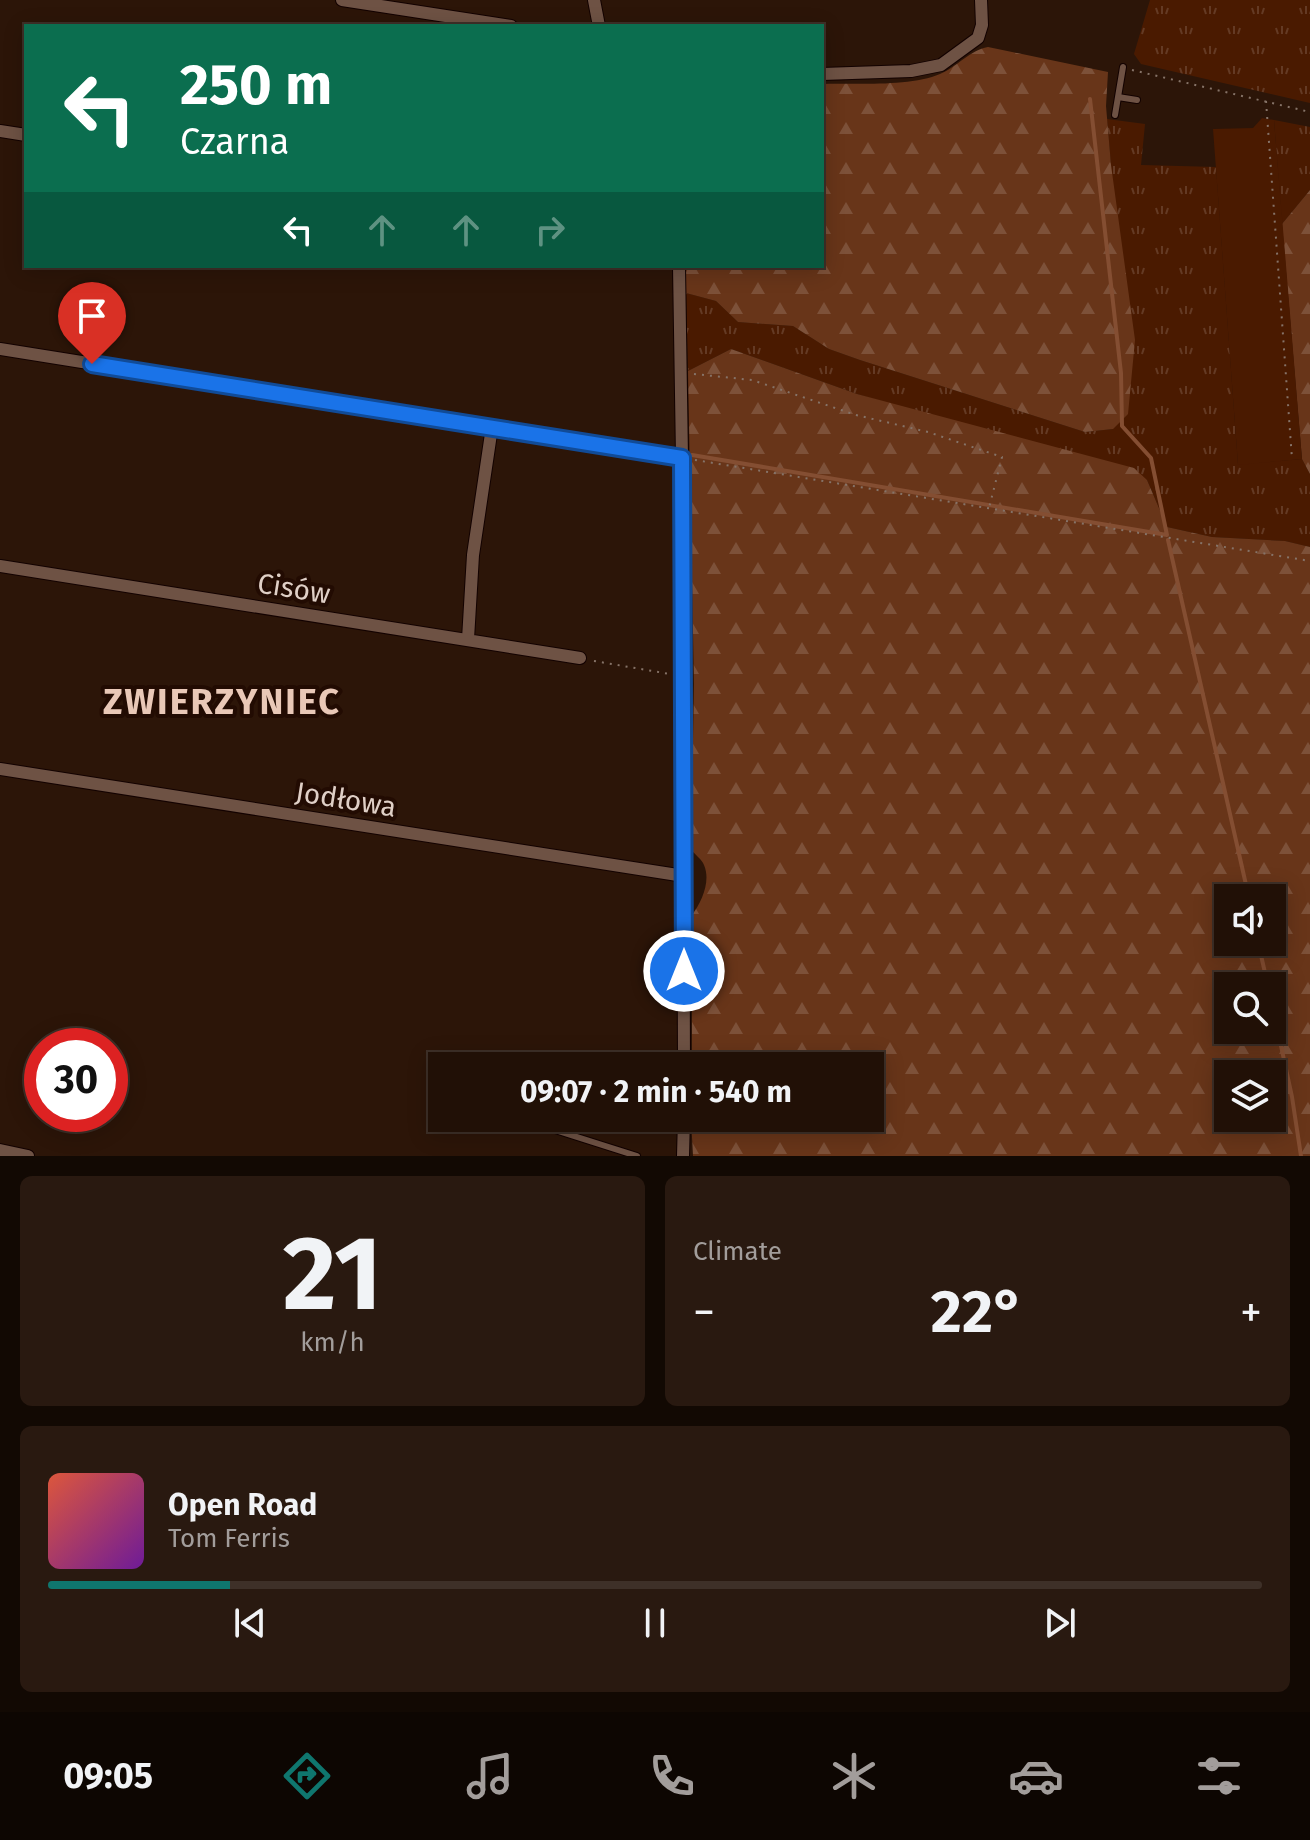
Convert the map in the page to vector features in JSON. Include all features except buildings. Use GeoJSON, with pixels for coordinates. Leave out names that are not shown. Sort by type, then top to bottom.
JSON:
{"type":"FeatureCollection","features":[{"type":"Feature","properties":{"kind":"street"},"geometry":{"type":"LineString","coordinates":[[342,0],[498,24]]}},
{"type":"Feature","properties":{"kind":"street"},"geometry":{"type":"LineString","coordinates":[[594,0],[599,24]]}},
{"type":"Feature","properties":{"kind":"street"},"geometry":{"type":"LineString","coordinates":[[824,74],[911,71],[941,65],[978,38],[982,25],[981,0]]}},
{"type":"Feature","properties":{"kind":"street"},"geometry":{"type":"LineString","coordinates":[[0,131],[24,135]]}},
{"type":"Feature","properties":{"kind":"street"},"geometry":{"type":"LineString","coordinates":[[679,268],[684,1052]]}},
{"type":"Feature","properties":{"kind":"street"},"geometry":{"type":"LineString","coordinates":[[0,349],[682,458]]}},
{"type":"Feature","properties":{"kind":"street"},"geometry":{"type":"LineString","coordinates":[[468,639],[473,555],[492,427]]}},
{"type":"Feature","properties":{"kind":"street","name":"Cisów"},"geometry":{"type":"LineString","coordinates":[[0,566],[580,658]]}},
{"type":"Feature","properties":{"kind":"street","name":"Jodłowa"},"geometry":{"type":"LineString","coordinates":[[0,769],[684,876]]}},
{"type":"Feature","properties":{"kind":"street"},"geometry":{"type":"LineString","coordinates":[[683,1156],[684,1132]]}},
{"type":"Feature","properties":{"kind":"street"},"geometry":{"type":"LineString","coordinates":[[0,1150],[28,1156]]}},
{"type":"Feature","properties":{"kind":"lane"},"geometry":{"type":"LineString","coordinates":[[1115,115],[1123,67]]}},
{"type":"Feature","properties":{"kind":"lane"},"geometry":{"type":"LineString","coordinates":[[1118,97],[1137,100]]}},
{"type":"Feature","properties":{"kind":"lane"},"geometry":{"type":"LineString","coordinates":[[561,1132],[637,1156]]}},
{"type":"Feature","properties":{"kind":"path"},"geometry":{"type":"LineString","coordinates":[[1123,67],[1310,112]]}},
{"type":"Feature","properties":{"kind":"path"},"geometry":{"type":"LineString","coordinates":[[1266,101],[1292,459]]}},
{"type":"Feature","properties":{"kind":"path"},"geometry":{"type":"LineString","coordinates":[[681,372],[752,380],[856,415],[928,432],[1002,457],[990,505]]}},
{"type":"Feature","properties":{"kind":"path"},"geometry":{"type":"LineString","coordinates":[[682,458],[990,505],[1310,561]]}},
{"type":"Feature","properties":{"kind":"path"},"geometry":{"type":"LineString","coordinates":[[580,658],[683,677]]}},
{"type":"Feature","properties":{"kind":"green space"},"geometry":{"type":"Polygon","coordinates":[[[1150,0],[1310,0],[1310,103],[1141,64],[1134,54],[1150,0]]]}},
{"type":"Feature","properties":{"kind":"green space"},"geometry":{"type":"Polygon","coordinates":[[[988,47],[1108,72],[1106,106],[1111,165],[1135,340],[1128,414],[1113,429],[1085,432],[860,360],[829,349],[793,326],[738,322],[716,301],[686,293],[686,268],[824,268],[824,84],[914,81],[946,71],[988,47]]]}},
{"type":"Feature","properties":{"kind":"green space"},"geometry":{"type":"Polygon","coordinates":[[[1262,118],[1274,120],[1302,459],[1238,465],[1213,129],[1253,128],[1262,118]]]}},
{"type":"Feature","properties":{"kind":"green space"},"geometry":{"type":"Polygon","coordinates":[[[1107,119],[1145,124],[1141,165],[1216,167],[1238,464],[1302,459],[1310,474],[1310,547],[1285,541],[1212,537],[1167,527],[1147,480],[857,394],[731,349],[688,371],[686,293],[716,301],[738,322],[793,326],[829,349],[860,360],[1085,432],[1113,429],[1111,165],[1107,119]]]}},
{"type":"Feature","properties":{"kind":"green space"},"geometry":{"type":"Polygon","coordinates":[[[1274,120],[1310,127],[1310,190],[1282,224],[1274,120]]]}},
{"type":"Feature","properties":{"kind":"green space"},"geometry":{"type":"Polygon","coordinates":[[[1310,190],[1310,474],[1302,459],[1282,224],[1310,190]]]}},
{"type":"Feature","properties":{"kind":"green space"},"geometry":{"type":"Polygon","coordinates":[[[731,349],[857,394],[1134,468],[1147,480],[1167,527],[1212,537],[1285,541],[1310,547],[1310,1156],[693,1156],[692,1132],[884,1132],[884,1052],[692,1052],[692,915],[706,884],[703,863],[691,850],[694,684],[688,371],[731,349]]]}},
{"type":"Feature","properties":{"kind":"waterway"},"geometry":{"type":"LineString","coordinates":[[692,455],[1167,535],[1151,458],[1122,426],[1121,373],[1090,99]]}},
{"type":"Feature","properties":{"kind":"waterway"},"geometry":{"type":"LineString","coordinates":[[1168,540],[1246,884]]}},
{"type":"Feature","properties":{"kind":"waterway"},"geometry":{"type":"LineString","coordinates":[[1261,956],[1265,972]]}},
{"type":"Feature","properties":{"kind":"waterway"},"geometry":{"type":"LineString","coordinates":[[1281,1044],[1301,1156]]}},
{"type":"Feature","properties":{"kind":"district","name":"ZWIERZYNIEC"},"geometry":{"type":"Point","coordinates":[222,701]}},
{"type":"Feature","properties":{"kind":"route"},"geometry":{"type":"LineString","coordinates":[[92,364],[682,458],[684,971]]}}]}
